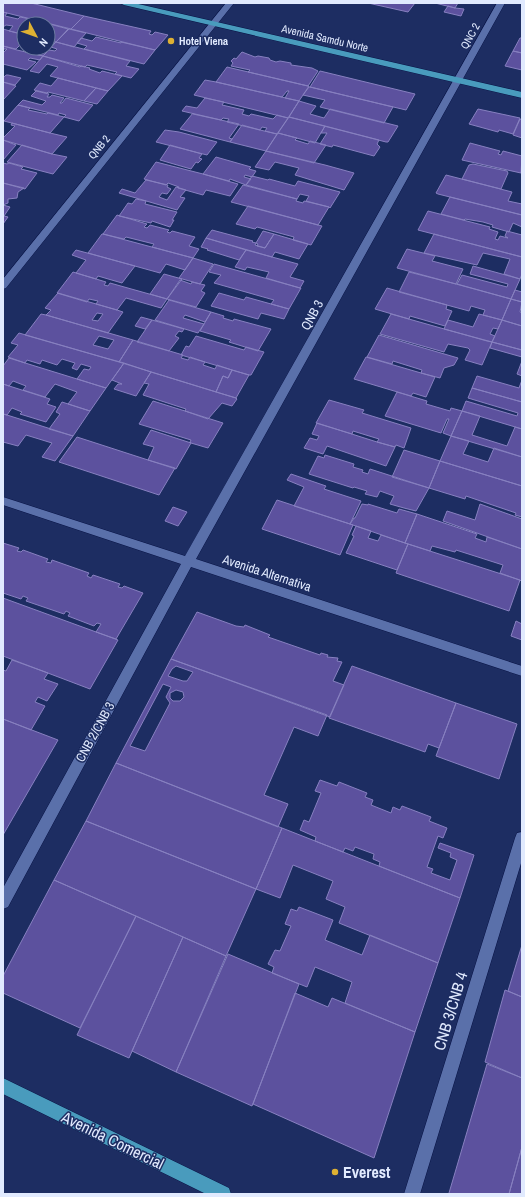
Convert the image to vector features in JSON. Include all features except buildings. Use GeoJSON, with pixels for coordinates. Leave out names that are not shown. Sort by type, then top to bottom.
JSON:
{"type":"FeatureCollection","features":[{"type":"Feature","properties":{"kind":"main road","name":"Avenida Samdu Norte"},"geometry":{"type":"LineString","coordinates":[[124,3],[522,95]]}},
{"type":"Feature","properties":{"kind":"main road","name":"Avenida Comercial"},"geometry":{"type":"LineString","coordinates":[[3,1086],[223,1194]]}},
{"type":"Feature","properties":{"kind":"street","name":"QNB 2"},"geometry":{"type":"LineString","coordinates":[[3,286],[230,3]]}},
{"type":"Feature","properties":{"kind":"street","name":"QNC 2"},"geometry":{"type":"LineString","coordinates":[[458,80],[501,3]]}},
{"type":"Feature","properties":{"kind":"street","name":"QNB 3"},"geometry":{"type":"LineString","coordinates":[[188,562],[458,80]]}},
{"type":"Feature","properties":{"kind":"street","name":"Avenida Alternativa"},"geometry":{"type":"LineString","coordinates":[[3,501],[522,671]]}},
{"type":"Feature","properties":{"kind":"street","name":"CNB 2/CNB 3"},"geometry":{"type":"LineString","coordinates":[[3,902],[188,562]]}},
{"type":"Feature","properties":{"kind":"street","name":"CNB 3/CNB 4"},"geometry":{"type":"LineString","coordinates":[[412,1194],[522,838]]}},
{"type":"Feature","properties":{"kind":"place","name":"Hotel Viena"},"geometry":{"type":"Point","coordinates":[171,41]}},
{"type":"Feature","properties":{"kind":"place","name":"Everest"},"geometry":{"type":"Point","coordinates":[335,1172]}}]}
